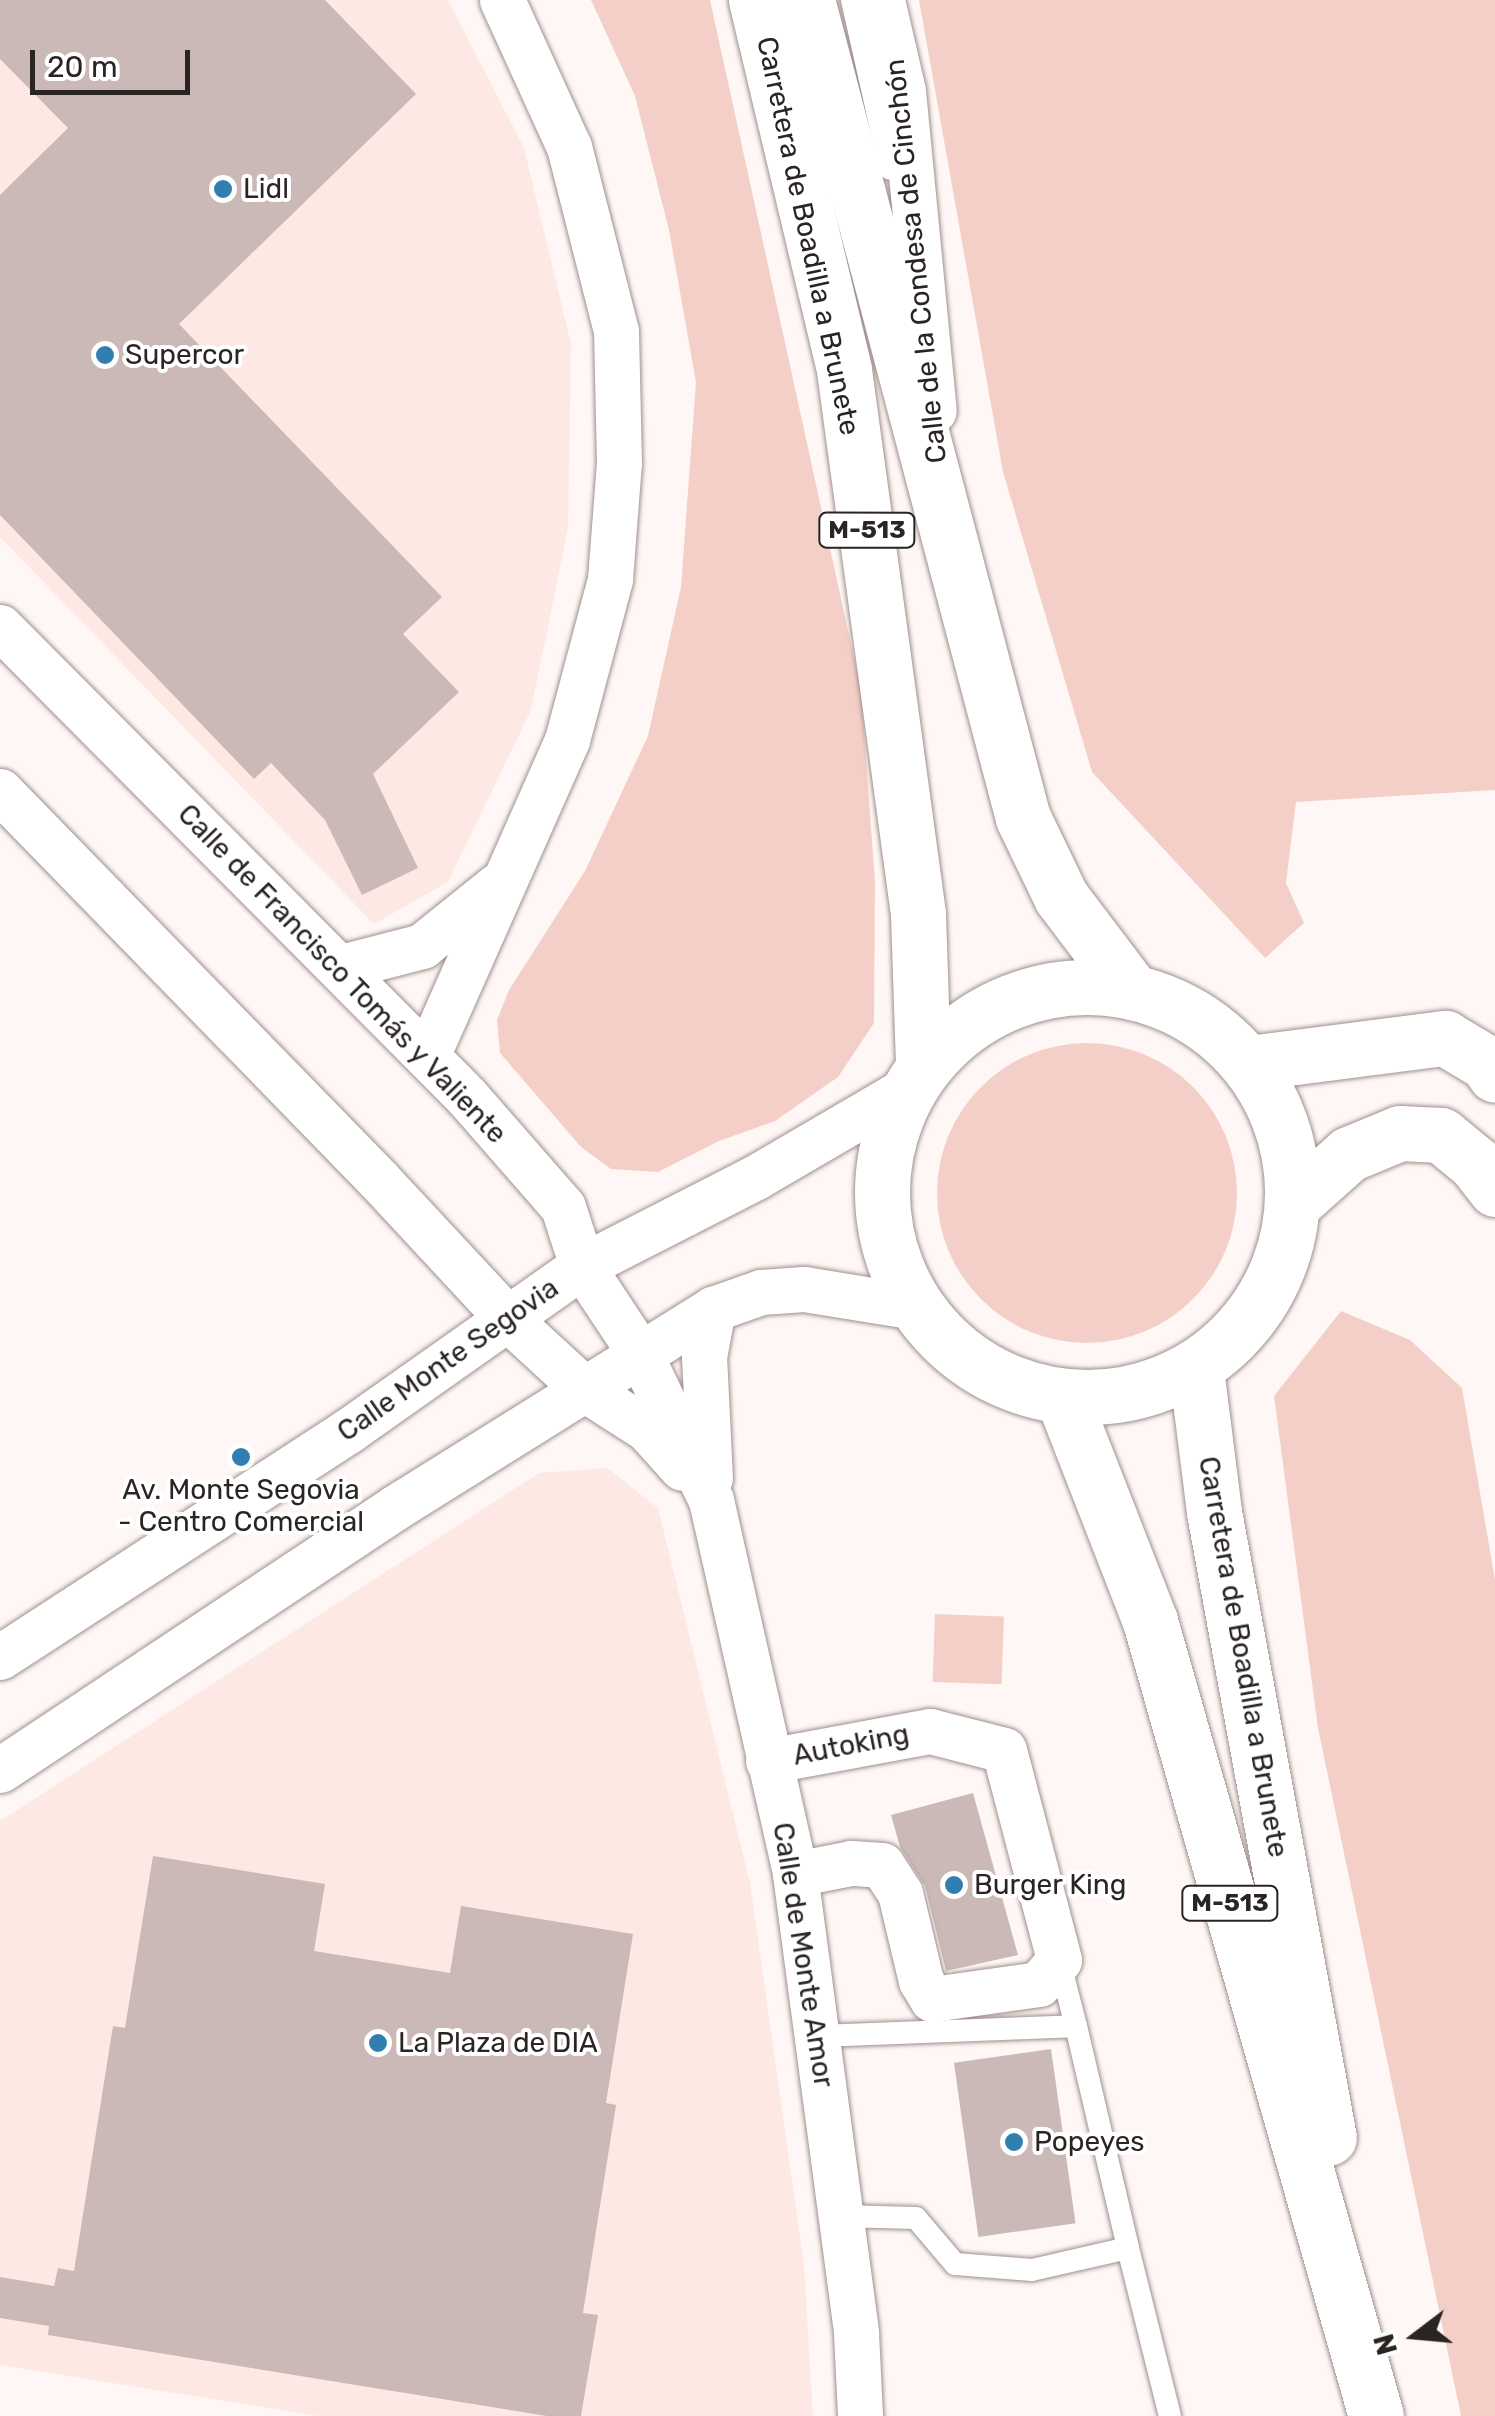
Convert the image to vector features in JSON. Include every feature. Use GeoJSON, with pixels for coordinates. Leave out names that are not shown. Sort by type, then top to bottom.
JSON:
{"type":"FeatureCollection","features":[{"type":"Feature","properties":{"kind":"main road","name":"Carretera de Boadilla a Brunete"},"geometry":{"type":"LineString","coordinates":[[756,0],[844,370],[918,914],[916,1077]]}},
{"type":"Feature","properties":{"kind":"main road","name":"Carretera de Boadilla a Brunete"},"geometry":{"type":"LineString","coordinates":[[808,0],[1023,818],[1061,897],[1132,991]]}},
{"type":"Feature","properties":{"kind":"main road","name":"M-513"},"geometry":{"type":"LineString","coordinates":[[1085,986],[1132,991],[1170,1003],[1205,1024],[1249,1062],[1280,1120],[1291,1161],[1293,1204],[1284,1253],[1264,1299],[1234,1338],[1196,1369],[1131,1394],[1062,1398],[1006,1382],[989,1372],[956,1351],[915,1307],[894,1266],[883,1221],[882,1174],[891,1129],[916,1077],[955,1033],[995,1008],[1024,997],[1085,986]]}},
{"type":"Feature","properties":{"kind":"main road"},"geometry":{"type":"LineString","coordinates":[[1249,1062],[1445,1038],[1487,1062],[1495,1075]]}},
{"type":"Feature","properties":{"kind":"main road"},"geometry":{"type":"LineString","coordinates":[[1293,1204],[1348,1154],[1400,1133],[1442,1135],[1475,1163],[1495,1190]]}},
{"type":"Feature","properties":{"kind":"main road","name":"Carretera de Boadilla a Brunete"},"geometry":{"type":"LineString","coordinates":[[1196,1369],[1214,1512],[1378,2416]]}},
{"type":"Feature","properties":{"kind":"main road","name":"Carretera de Boadilla a Brunete"},"geometry":{"type":"LineString","coordinates":[[1062,1398],[1150,1621],[1378,2416]]}},
{"type":"Feature","properties":{"kind":"street"},"geometry":{"type":"LineString","coordinates":[[427,1056],[568,740],[610,579],[619,463],[616,331],[612,312],[569,146],[502,0]]}},
{"type":"Feature","properties":{"kind":"street","name":"Calle de la Condesa de Cinchón"},"geometry":{"type":"LineString","coordinates":[[882,0],[904,91],[945,523]]}},
{"type":"Feature","properties":{"kind":"street","name":"Calle de Francisco Tomás y Valiente"},"geometry":{"type":"LineString","coordinates":[[4,643],[341,968],[564,1206],[582,1266],[639,1352]]}},
{"type":"Feature","properties":{"kind":"street"},"geometry":{"type":"LineString","coordinates":[[0,791],[378,1179],[507,1318],[584,1388],[646,1429],[711,1500]]}},
{"type":"Feature","properties":{"kind":"street"},"geometry":{"type":"LineString","coordinates":[[341,968],[422,946],[503,880]]}},
{"type":"Feature","properties":{"kind":"street","name":"Calle Monte Segovia"},"geometry":{"type":"LineString","coordinates":[[0,1657],[348,1431],[582,1266],[756,1177],[916,1077]]}},
{"type":"Feature","properties":{"kind":"street"},"geometry":{"type":"LineString","coordinates":[[0,1770],[639,1352],[713,1309],[761,1292],[804,1288],[915,1307]]}},
{"type":"Feature","properties":{"kind":"street","name":"Calle de Monte Amor"},"geometry":{"type":"LineString","coordinates":[[713,1309],[704,1357],[711,1500],[796,1874],[856,2333],[860,2416]]}},
{"type":"Feature","properties":{"kind":"street","name":"Calle de Monte Amor"},"geometry":{"type":"LineString","coordinates":[[639,1352],[711,1500]]}},
{"type":"Feature","properties":{"kind":"street","name":"Autoking"},"geometry":{"type":"LineString","coordinates":[[768,1761],[930,1730],[1004,1750],[1058,1960]]}},
{"type":"Feature","properties":{"kind":"street"},"geometry":{"type":"LineString","coordinates":[[796,1874],[851,1863],[882,1865],[900,1893],[921,1981],[932,1999],[1039,1984],[1058,1960]]}},
{"type":"Feature","properties":{"kind":"lane"},"geometry":{"type":"LineString","coordinates":[[852,0],[886,141],[945,523]]}},
{"type":"Feature","properties":{"kind":"lane"},"geometry":{"type":"LineString","coordinates":[[1058,1960],[1170,2416]]}},
{"type":"Feature","properties":{"kind":"lane"},"geometry":{"type":"LineString","coordinates":[[817,2036],[1076,2026]]}},
{"type":"Feature","properties":{"kind":"lane"},"geometry":{"type":"LineString","coordinates":[[841,2216],[916,2218],[955,2264],[1032,2270],[1128,2248]]}},
{"type":"Feature","properties":{"kind":"shaded area"},"geometry":{"type":"Polygon","coordinates":[[[0,0],[448,0],[524,148],[571,344],[568,528],[531,710],[448,882],[374,924],[0,537],[0,0]]]}},
{"type":"Feature","properties":{"kind":"shaded area"},"geometry":{"type":"Polygon","coordinates":[[[591,0],[710,0],[861,690],[875,882],[874,1023],[838,1077],[775,1121],[719,1141],[658,1172],[611,1169],[581,1147],[500,1053],[497,1020],[509,990],[585,871],[648,736],[681,587],[696,382],[669,230],[635,96],[591,0]]]}},
{"type":"Feature","properties":{"kind":"shaded area"},"geometry":{"type":"Polygon","coordinates":[[[919,0],[1495,0],[1495,790],[1296,802],[1286,883],[1304,923],[1265,958],[1092,772],[1003,472],[919,0]]]}},
{"type":"Feature","properties":{"kind":"shaded area"},"geometry":{"type":"Polygon","coordinates":[[[1087,1043],[1144,1054],[1193,1087],[1226,1136],[1237,1193],[1226,1250],[1193,1299],[1144,1332],[1087,1343],[1030,1332],[981,1299],[948,1250],[937,1193],[948,1136],[981,1087],[1030,1054],[1087,1043]]]}},
{"type":"Feature","properties":{"kind":"shaded area"},"geometry":{"type":"Polygon","coordinates":[[[1341,1311],[1410,1340],[1462,1388],[1495,1580],[1495,2416],[1461,2416],[1318,1728],[1274,1396],[1341,1311]]]}},
{"type":"Feature","properties":{"kind":"shaded area"},"geometry":{"type":"Polygon","coordinates":[[[607,1468],[658,1508],[750,1883],[804,2265],[813,2416],[319,2416],[0,2365],[0,1821],[539,1473],[607,1468]]]}},
{"type":"Feature","properties":{"kind":"shaded area"},"geometry":{"type":"Polygon","coordinates":[[[935,1614],[1004,1616],[1002,1684],[933,1682],[935,1614]]]}},
{"type":"Feature","properties":{"kind":"building"},"geometry":{"type":"Polygon","coordinates":[[[0,0],[325,0],[416,94],[179,324],[442,597],[403,634],[459,692],[373,774],[418,868],[362,895],[325,820],[271,763],[254,779],[0,515],[0,195],[68,128],[0,59],[0,0]]]}},
{"type":"Feature","properties":{"kind":"building","name":"Burger King"},"geometry":{"type":"Polygon","coordinates":[[[973,1793],[1018,1955],[946,1971],[925,1886],[900,1847],[891,1815],[973,1793]]]}},
{"type":"Feature","properties":{"kind":"building"},"geometry":{"type":"Polygon","coordinates":[[[153,1856],[325,1884],[314,1951],[450,1973],[461,1906],[633,1934],[606,2103],[616,2105],[583,2313],[598,2315],[581,2416],[547,2416],[48,2335],[49,2326],[0,2318],[0,2277],[54,2286],[58,2268],[74,2271],[113,2026],[125,2028],[153,1856]]]}},
{"type":"Feature","properties":{"kind":"building","name":"Popeyes"},"geometry":{"type":"Polygon","coordinates":[[[1051,2049],[1075,2223],[978,2237],[954,2063],[1051,2049]]]}},
{"type":"Feature","properties":{"kind":"place","name":"Lidl"},"geometry":{"type":"Point","coordinates":[223,189]}},
{"type":"Feature","properties":{"kind":"place","name":"Supercor"},"geometry":{"type":"Point","coordinates":[105,355]}},
{"type":"Feature","properties":{"kind":"place","name":"Av. Monte Segovia - Centro Comercial"},"geometry":{"type":"Point","coordinates":[241,1457]}},
{"type":"Feature","properties":{"kind":"place","name":"Burger King"},"geometry":{"type":"Point","coordinates":[954,1885]}},
{"type":"Feature","properties":{"kind":"place","name":"La Plaza de DIA"},"geometry":{"type":"Point","coordinates":[378,2043]}},
{"type":"Feature","properties":{"kind":"place","name":"Popeyes"},"geometry":{"type":"Point","coordinates":[1014,2142]}}]}
